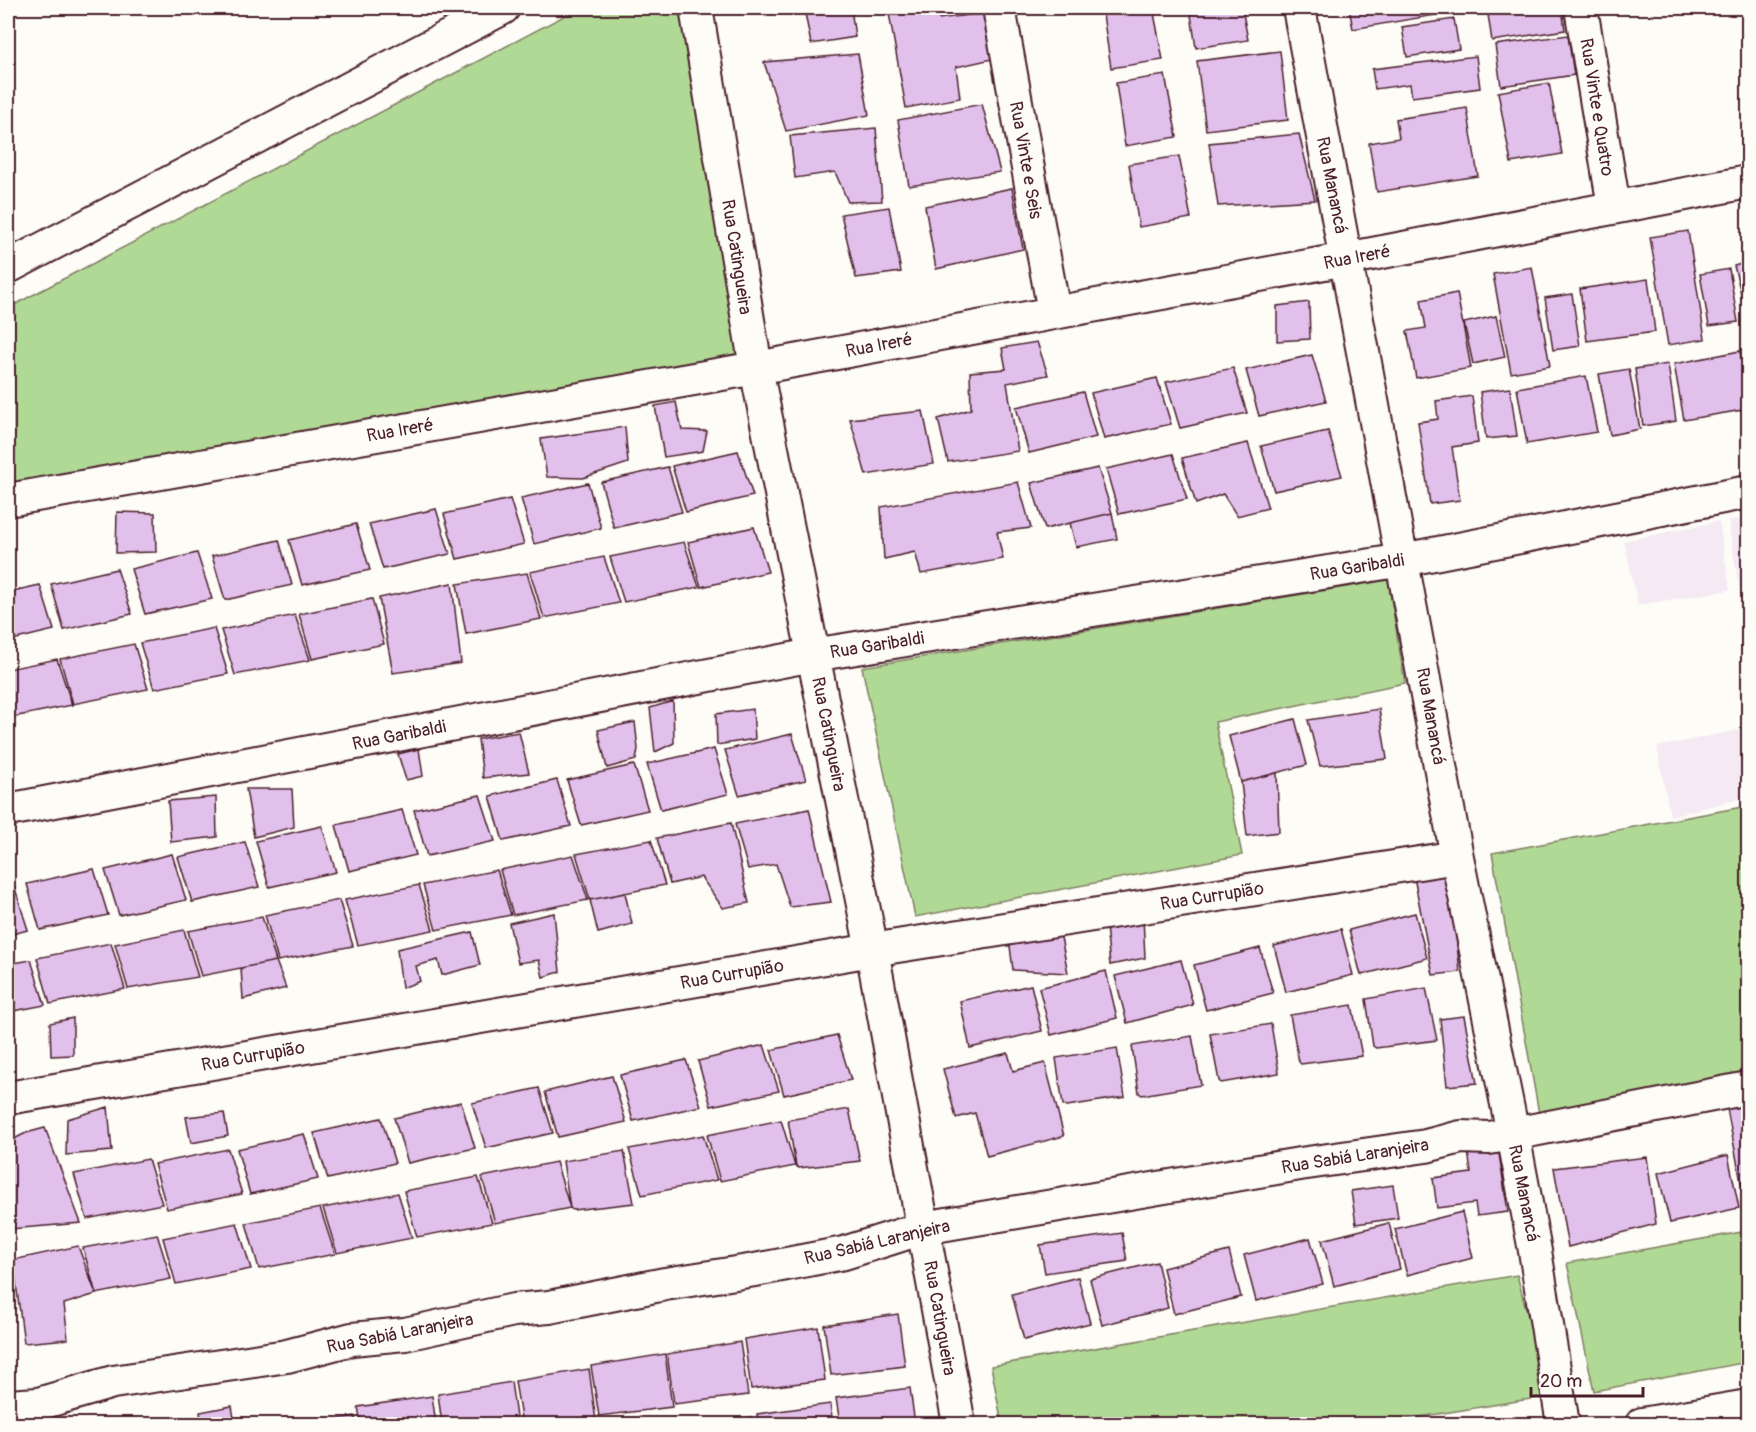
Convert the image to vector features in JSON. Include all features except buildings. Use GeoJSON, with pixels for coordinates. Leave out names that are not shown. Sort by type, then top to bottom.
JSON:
{"type":"FeatureCollection","features":[{"type":"Feature","properties":{"kind":"street"},"geometry":{"type":"LineString","coordinates":[[8,267],[503,8]]}},
{"type":"Feature","properties":{"kind":"street","name":"Rua Catingueira"},"geometry":{"type":"LineString","coordinates":[[696,8],[756,368],[872,950],[959,1425]]}},
{"type":"Feature","properties":{"kind":"street","name":"Rua Vinte e Seis"},"geometry":{"type":"LineString","coordinates":[[999,8],[1053,312]]}},
{"type":"Feature","properties":{"kind":"street","name":"Rua Manancá"},"geometry":{"type":"LineString","coordinates":[[1299,8],[1457,857],[1535,1251],[1563,1425]]}},
{"type":"Feature","properties":{"kind":"street","name":"Rua Vinte e Quatro"},"geometry":{"type":"LineString","coordinates":[[1581,8],[1614,207]]}},
{"type":"Feature","properties":{"kind":"street","name":"Rua Ireré"},"geometry":{"type":"LineString","coordinates":[[8,500],[756,368],[1749,182]]}},
{"type":"Feature","properties":{"kind":"street","name":"Rua Garibaldi"},"geometry":{"type":"LineString","coordinates":[[8,810],[813,656],[1403,560],[1749,492]]}},
{"type":"Feature","properties":{"kind":"street","name":"Rua Currupião"},"geometry":{"type":"LineString","coordinates":[[8,1098],[872,950],[1457,857]]}},
{"type":"Feature","properties":{"kind":"street","name":"Rua Sabiá Laranjeira"},"geometry":{"type":"LineString","coordinates":[[8,1406],[38,1404],[113,1382],[275,1358],[352,1339],[405,1334],[514,1310],[549,1307],[646,1287],[755,1270],[844,1252],[923,1228],[1300,1164],[1415,1148],[1461,1137],[1489,1138],[1513,1134],[1749,1088]]}},
{"type":"Feature","properties":{"kind":"street"},"geometry":{"type":"LineString","coordinates":[[1642,1425],[1749,1407]]}},
{"type":"Feature","properties":{"kind":"shaded area"},"geometry":{"type":"Polygon","coordinates":[[[1748,517],[1748,586],[1739,587],[1728,521],[1748,517]]]}},
{"type":"Feature","properties":{"kind":"shaded area"},"geometry":{"type":"Polygon","coordinates":[[[1719,521],[1730,590],[1638,605],[1624,541],[1719,521]]]}},
{"type":"Feature","properties":{"kind":"shaded area"},"geometry":{"type":"Polygon","coordinates":[[[1748,728],[1748,797],[1670,816],[1657,747],[1748,728]]]}},
{"type":"Feature","properties":{"kind":"green space"},"geometry":{"type":"Polygon","coordinates":[[[579,8],[703,8],[763,349],[8,491],[8,308],[579,8]]]}},
{"type":"Feature","properties":{"kind":"green space"},"geometry":{"type":"Polygon","coordinates":[[[1388,580],[1405,683],[1215,722],[1242,855],[915,917],[862,667],[1388,580]]]}},
{"type":"Feature","properties":{"kind":"green space"},"geometry":{"type":"Polygon","coordinates":[[[1748,806],[1748,1082],[1540,1119],[1492,853],[1748,806]]]}},
{"type":"Feature","properties":{"kind":"green space"},"geometry":{"type":"Polygon","coordinates":[[[1748,1231],[1748,1362],[1594,1391],[1567,1263],[1748,1231]]]}},
{"type":"Feature","properties":{"kind":"green space"},"geometry":{"type":"Polygon","coordinates":[[[1517,1275],[1549,1396],[1376,1424],[1002,1424],[991,1366],[1517,1275]]]}}]}
